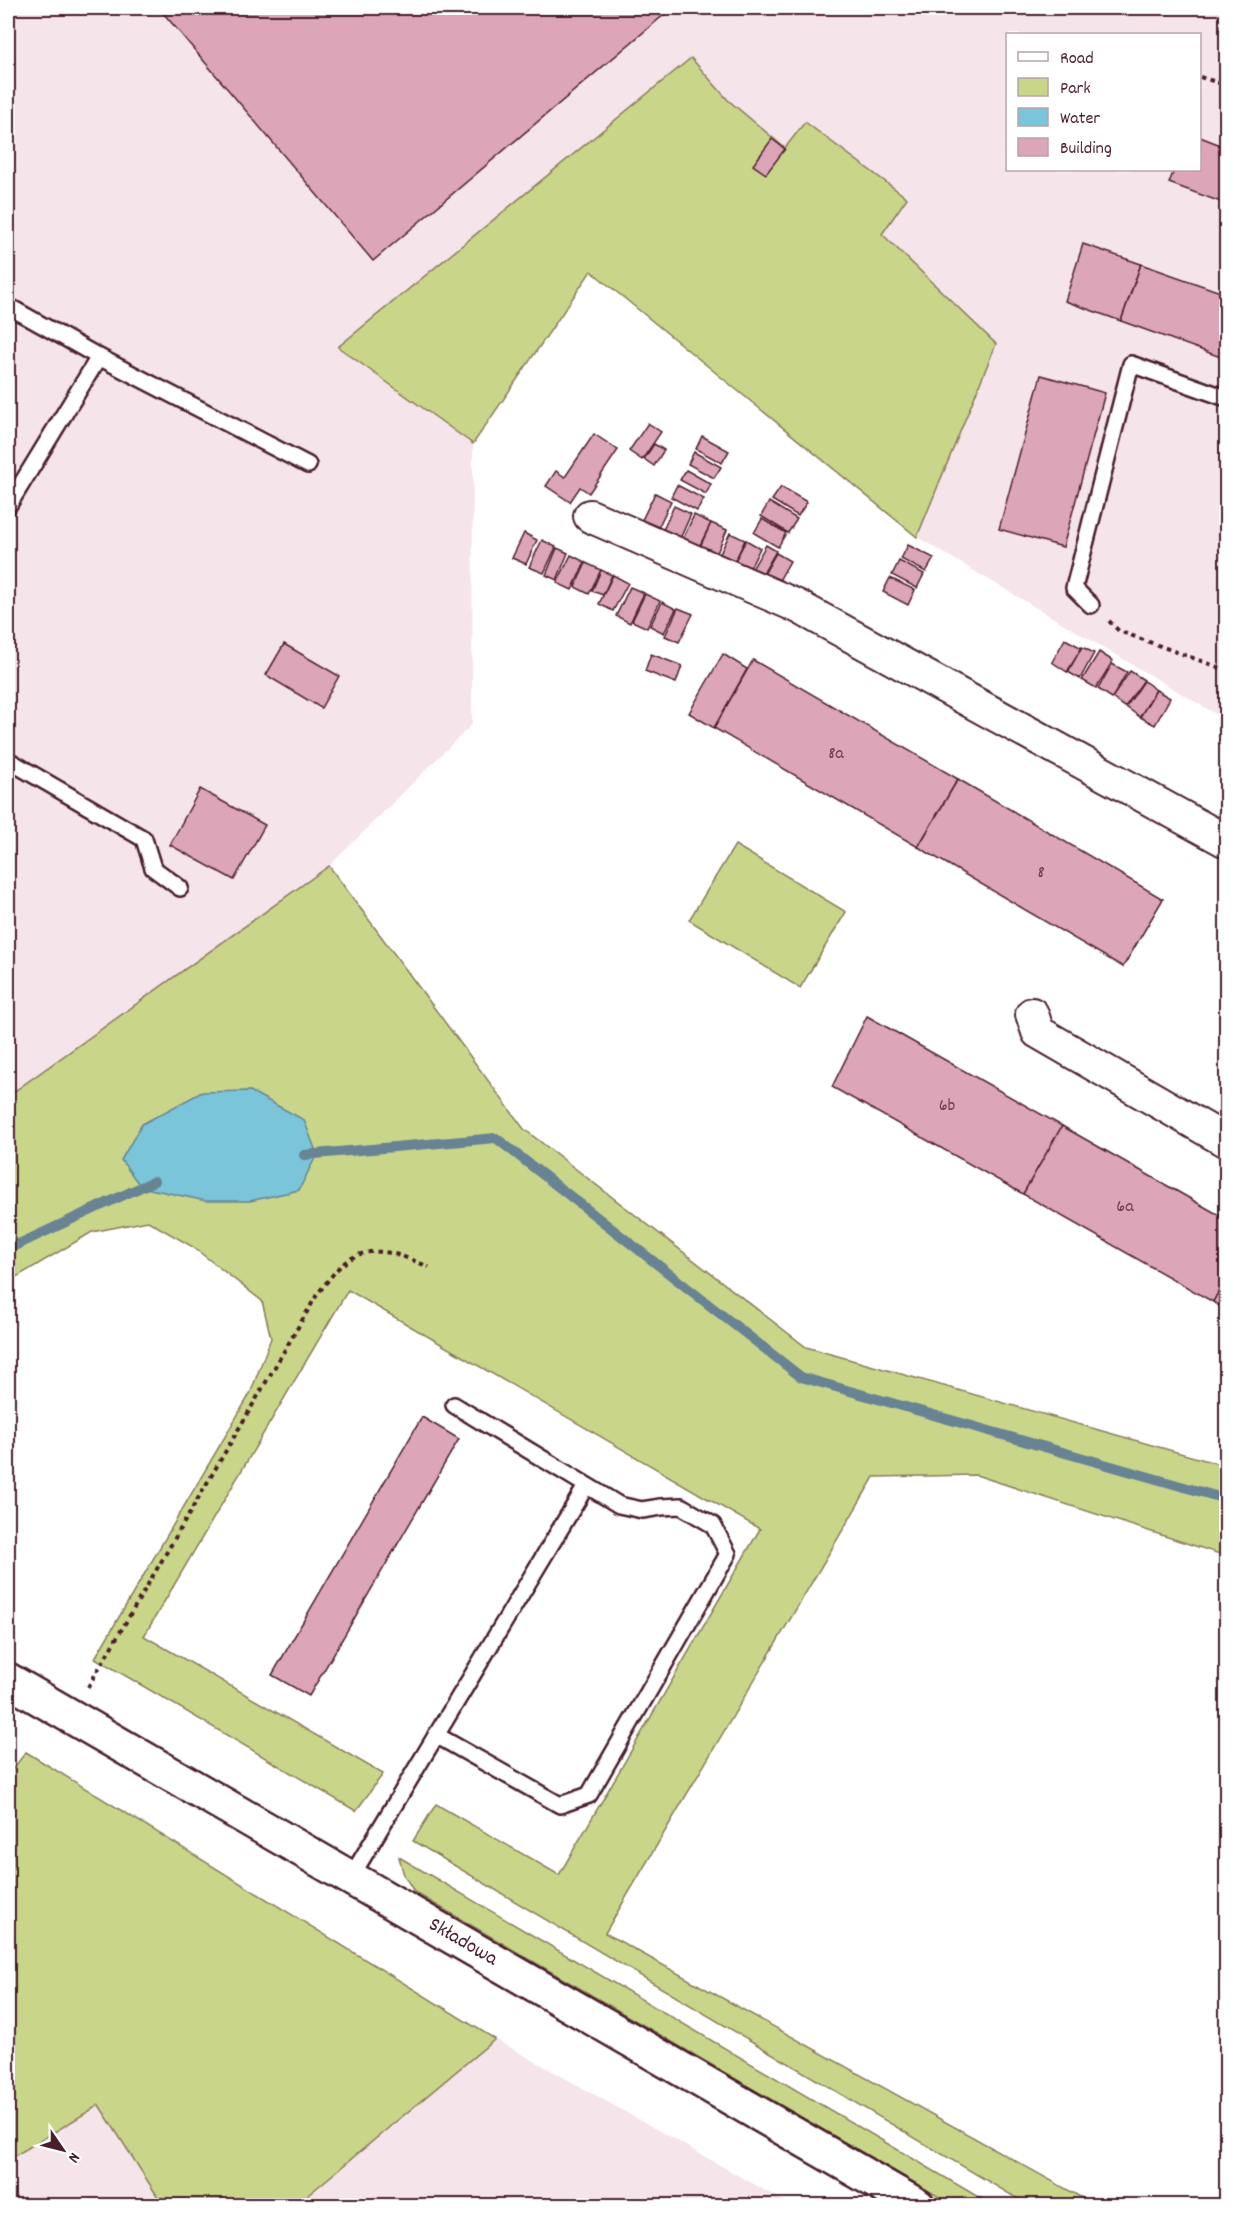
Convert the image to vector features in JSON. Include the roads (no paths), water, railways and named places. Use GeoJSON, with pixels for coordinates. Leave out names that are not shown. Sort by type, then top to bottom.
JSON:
{"type":"FeatureCollection","features":[{"type":"Feature","properties":{"kind":"main road","name":"Składowa"},"geometry":{"type":"LineString","coordinates":[[8,1680],[918,2205]]}},
{"type":"Feature","properties":{"kind":"street"},"geometry":{"type":"LineString","coordinates":[[590,516],[797,606],[1227,841]]}},
{"type":"Feature","properties":{"kind":"street"},"geometry":{"type":"LineString","coordinates":[[1032,1014],[1038,1032],[1227,1141]]}},
{"type":"Feature","properties":{"kind":"lane"},"geometry":{"type":"LineString","coordinates":[[8,306],[99,357],[308,465]]}},
{"type":"Feature","properties":{"kind":"lane"},"geometry":{"type":"LineString","coordinates":[[8,506],[99,357]]}},
{"type":"Feature","properties":{"kind":"lane"},"geometry":{"type":"LineString","coordinates":[[1091,605],[1074,588],[1131,364],[1227,398]]}},
{"type":"Feature","properties":{"kind":"lane"},"geometry":{"type":"LineString","coordinates":[[8,760],[144,839],[153,868],[180,888]]}},
{"type":"Feature","properties":{"kind":"lane"},"geometry":{"type":"LineString","coordinates":[[436,1735],[560,1805],[589,1795],[728,1554],[713,1525],[681,1506],[642,1510],[619,1505],[454,1405]]}},
{"type":"Feature","properties":{"kind":"lane"},"geometry":{"type":"LineString","coordinates":[[351,1878],[586,1486]]}},
{"type":"Feature","properties":{"kind":"water"},"geometry":{"type":"Polygon","coordinates":[[[250,1091],[304,1120],[317,1154],[299,1190],[250,1201],[206,1201],[141,1187],[121,1160],[142,1124],[202,1092],[250,1091]]]}},
{"type":"Feature","properties":{"kind":"waterway"},"geometry":{"type":"LineString","coordinates":[[304,1155],[496,1138],[801,1377],[1226,1499]]}},
{"type":"Feature","properties":{"kind":"waterway"},"geometry":{"type":"LineString","coordinates":[[8,1249],[154,1181]]}}]}
